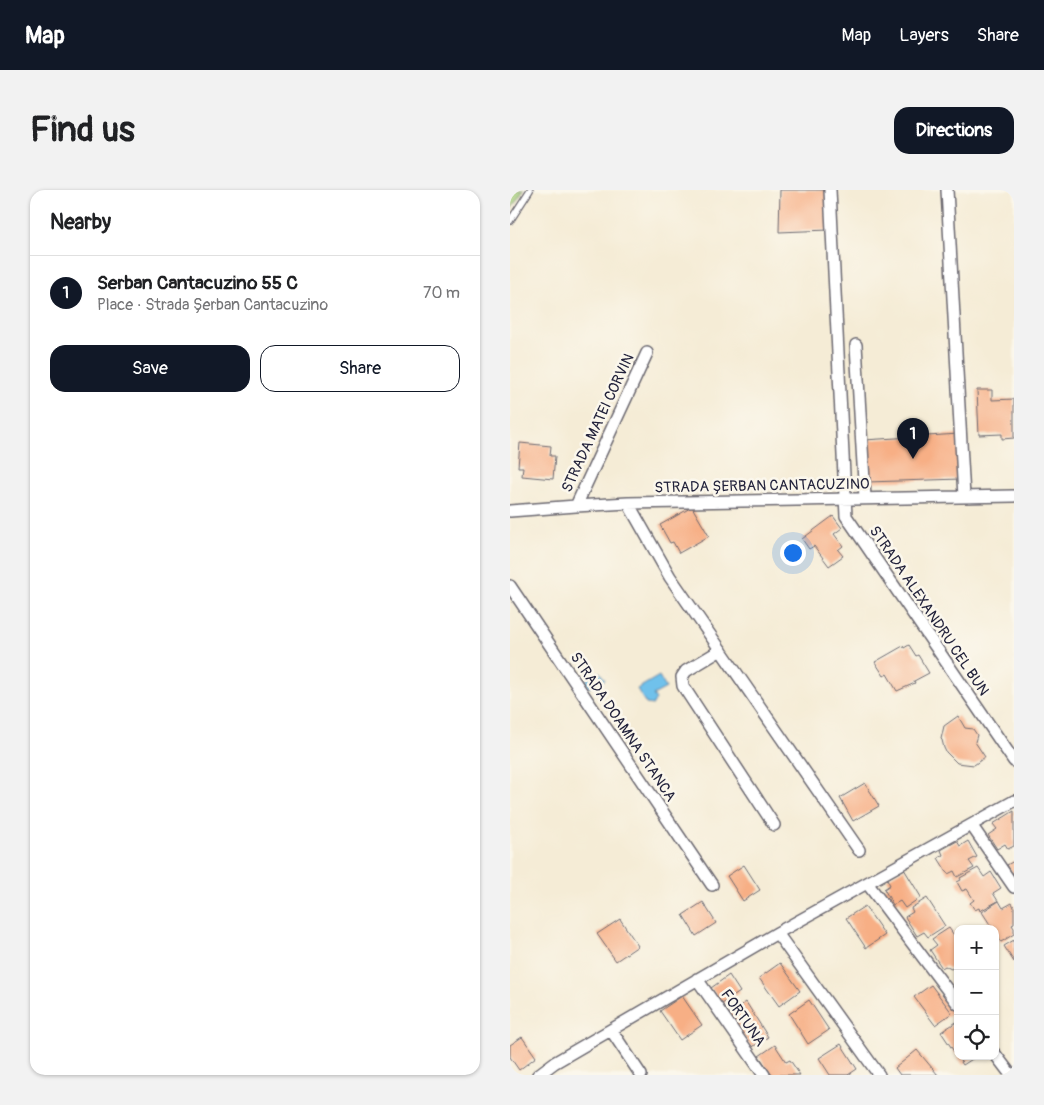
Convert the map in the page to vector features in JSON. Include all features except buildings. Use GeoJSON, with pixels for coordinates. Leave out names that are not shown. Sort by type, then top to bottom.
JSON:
{"type":"FeatureCollection","features":[{"type":"Feature","properties":{"kind":"street","name":"STRADA ALEXANDRU CEL BUN"},"geometry":{"type":"LineString","coordinates":[[830,190],[846,516],[1014,761]]}},
{"type":"Feature","properties":{"kind":"street"},"geometry":{"type":"LineString","coordinates":[[947,190],[964,496]]}},
{"type":"Feature","properties":{"kind":"street"},"geometry":{"type":"LineString","coordinates":[[856,345],[865,498]]}},
{"type":"Feature","properties":{"kind":"street","name":"STRADA MATEI CORVIN"},"geometry":{"type":"LineString","coordinates":[[576,506],[647,353]]}},
{"type":"Feature","properties":{"kind":"street","name":"STRADA ȘERBAN CANTACUZINO"},"geometry":{"type":"LineString","coordinates":[[510,511],[628,503],[1014,496]]}},
{"type":"Feature","properties":{"kind":"street"},"geometry":{"type":"LineString","coordinates":[[628,503],[670,577],[859,850]]}},
{"type":"Feature","properties":{"kind":"street","name":"STRADA DOAMNA STANCA"},"geometry":{"type":"LineString","coordinates":[[510,586],[712,886]]}},
{"type":"Feature","properties":{"kind":"street"},"geometry":{"type":"LineString","coordinates":[[721,650],[686,672],[682,677],[683,686],[774,825]]}},
{"type":"Feature","properties":{"kind":"street"},"geometry":{"type":"LineString","coordinates":[[538,1075],[554,1063],[697,979],[1014,801]]}},
{"type":"Feature","properties":{"kind":"street"},"geometry":{"type":"LineString","coordinates":[[972,826],[1014,887]]}},
{"type":"Feature","properties":{"kind":"street"},"geometry":{"type":"LineString","coordinates":[[867,883],[954,999]]}},
{"type":"Feature","properties":{"kind":"street"},"geometry":{"type":"LineString","coordinates":[[777,933],[879,1075]]}},
{"type":"Feature","properties":{"kind":"street","name":"FORTUNA"},"geometry":{"type":"LineString","coordinates":[[697,979],[764,1075]]}},
{"type":"Feature","properties":{"kind":"street"},"geometry":{"type":"LineString","coordinates":[[611,1030],[641,1075]]}},
{"type":"Feature","properties":{"kind":"street"},"geometry":{"type":"LineString","coordinates":[[999,1059],[1011,1075]]}},
{"type":"Feature","properties":{"kind":"lane"},"geometry":{"type":"LineString","coordinates":[[510,221],[530,190]]}},
{"type":"Feature","properties":{"kind":"green space"},"geometry":{"type":"Polygon","coordinates":[[[510,190],[524,190],[510,211],[510,190]]]}},
{"type":"Feature","properties":{"kind":"water"},"geometry":{"type":"Polygon","coordinates":[[[600,672],[605,680],[589,688],[585,680],[600,672]]]}},
{"type":"Feature","properties":{"kind":"water"},"geometry":{"type":"Polygon","coordinates":[[[659,676],[666,688],[653,695],[656,699],[653,705],[646,704],[637,689],[659,676]]]}},
{"type":"Feature","properties":{"kind":"place","name":"Serban Cantacuzino 55 C"},"geometry":{"type":"Point","coordinates":[913,459]}}]}
